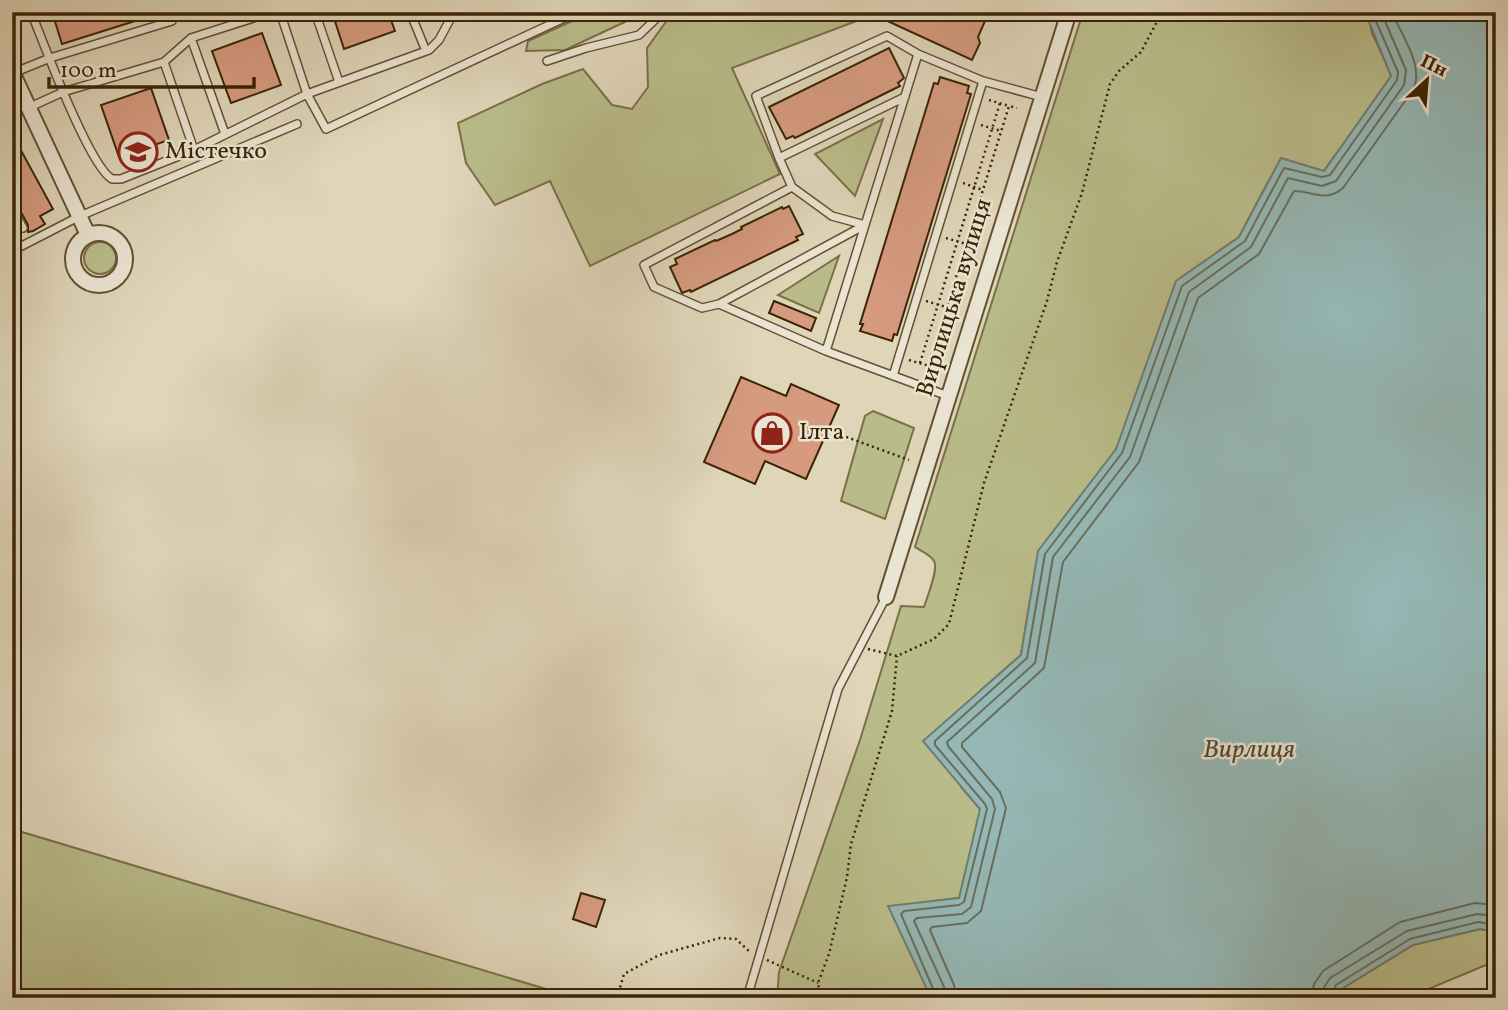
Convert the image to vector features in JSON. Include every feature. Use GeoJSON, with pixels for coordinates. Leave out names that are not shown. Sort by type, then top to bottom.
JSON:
{"type":"FeatureCollection","features":[{"type":"Feature","properties":{"kind":"street","name":"Вирлицька вулиця"},"geometry":{"type":"LineString","coordinates":[[886,597],[1069,12]]}},
{"type":"Feature","properties":{"kind":"street"},"geometry":{"type":"LineString","coordinates":[[13,72],[88,235]]}},
{"type":"Feature","properties":{"kind":"lane"},"geometry":{"type":"LineString","coordinates":[[31,12],[63,92],[99,168],[112,179],[121,179],[194,149],[307,94],[426,51],[439,40],[454,12]]}},
{"type":"Feature","properties":{"kind":"lane"},"geometry":{"type":"LineString","coordinates":[[13,72],[172,21],[169,12]]}},
{"type":"Feature","properties":{"kind":"lane"},"geometry":{"type":"LineString","coordinates":[[30,107],[63,92],[164,62],[191,38],[272,12]]}},
{"type":"Feature","properties":{"kind":"lane"},"geometry":{"type":"LineString","coordinates":[[279,12],[307,94],[326,129],[577,12]]}},
{"type":"Feature","properties":{"kind":"lane"},"geometry":{"type":"LineString","coordinates":[[315,12],[340,82]]}},
{"type":"Feature","properties":{"kind":"lane"},"geometry":{"type":"LineString","coordinates":[[410,12],[426,51]]}},
{"type":"Feature","properties":{"kind":"lane"},"geometry":{"type":"LineString","coordinates":[[547,61],[586,47],[639,35],[663,12]]}},
{"type":"Feature","properties":{"kind":"lane"},"geometry":{"type":"LineString","coordinates":[[865,225],[832,216],[792,187],[756,96],[887,36],[918,54],[983,81],[1042,97]]}},
{"type":"Feature","properties":{"kind":"lane"},"geometry":{"type":"LineString","coordinates":[[191,38],[225,134]]}},
{"type":"Feature","properties":{"kind":"lane"},"geometry":{"type":"LineString","coordinates":[[826,351],[918,54]]}},
{"type":"Feature","properties":{"kind":"lane"},"geometry":{"type":"LineString","coordinates":[[164,62],[194,149]]}},
{"type":"Feature","properties":{"kind":"lane"},"geometry":{"type":"LineString","coordinates":[[893,376],[983,81]]}},
{"type":"Feature","properties":{"kind":"lane"},"geometry":{"type":"LineString","coordinates":[[779,158],[905,97]]}},
{"type":"Feature","properties":{"kind":"lane"},"geometry":{"type":"LineString","coordinates":[[12,251],[80,216],[297,124]]}},
{"type":"Feature","properties":{"kind":"lane"},"geometry":{"type":"LineString","coordinates":[[792,187],[644,265],[654,287],[702,309],[719,304],[865,225]]}},
{"type":"Feature","properties":{"kind":"lane"},"geometry":{"type":"LineString","coordinates":[[12,208],[23,228]]}},
{"type":"Feature","properties":{"kind":"lane"},"geometry":{"type":"LineString","coordinates":[[719,304],[826,351],[948,396]]}},
{"type":"Feature","properties":{"kind":"lane"},"geometry":{"type":"LineString","coordinates":[[747,998],[838,689],[886,597]]}},
{"type":"Feature","properties":{"kind":"path"},"geometry":{"type":"LineString","coordinates":[[858,647],[897,656],[934,639],[949,624],[984,483],[1082,193],[1111,84],[1119,71],[1141,52],[1162,12]]}},
{"type":"Feature","properties":{"kind":"path"},"geometry":{"type":"LineString","coordinates":[[979,97],[1017,108]]}},
{"type":"Feature","properties":{"kind":"path"},"geometry":{"type":"LineString","coordinates":[[920,363],[1000,103]]}},
{"type":"Feature","properties":{"kind":"path"},"geometry":{"type":"LineString","coordinates":[[922,387],[1009,106]]}},
{"type":"Feature","properties":{"kind":"path"},"geometry":{"type":"LineString","coordinates":[[971,123],[1001,131]]}},
{"type":"Feature","properties":{"kind":"path"},"geometry":{"type":"LineString","coordinates":[[954,181],[983,190]]}},
{"type":"Feature","properties":{"kind":"path"},"geometry":{"type":"LineString","coordinates":[[937,235],[966,244]]}},
{"type":"Feature","properties":{"kind":"path"},"geometry":{"type":"LineString","coordinates":[[918,299],[946,307]]}},
{"type":"Feature","properties":{"kind":"path"},"geometry":{"type":"LineString","coordinates":[[899,357],[929,366]]}},
{"type":"Feature","properties":{"kind":"path"},"geometry":{"type":"LineString","coordinates":[[841,435],[909,460]]}},
{"type":"Feature","properties":{"kind":"path"},"geometry":{"type":"LineString","coordinates":[[821,998],[818,983],[844,890],[851,844],[892,711],[897,656]]}},
{"type":"Feature","properties":{"kind":"path"},"geometry":{"type":"LineString","coordinates":[[617,998],[624,974],[659,955],[720,938],[736,939],[759,956],[818,983]]}},
{"type":"Feature","properties":{"kind":"path"},"geometry":{"type":"LineString","coordinates":[[12,986],[52,998]]}},
{"type":"Feature","properties":{"kind":"green space"},"geometry":{"type":"Polygon","coordinates":[[[592,12],[646,12],[565,50],[526,51],[528,41],[592,12]]]}},
{"type":"Feature","properties":{"kind":"green space"},"geometry":{"type":"Polygon","coordinates":[[[673,12],[754,12],[787,19],[798,12],[867,12],[862,19],[732,68],[780,174],[590,266],[550,181],[495,205],[466,163],[458,123],[542,84],[583,69],[612,105],[632,109],[648,87],[647,48],[673,12]]]}},
{"type":"Feature","properties":{"kind":"green space"},"geometry":{"type":"Polygon","coordinates":[[[1083,12],[1368,12],[1372,33],[1392,76],[1367,112],[1357,147],[1335,155],[1324,171],[1268,182],[1239,237],[1216,253],[1116,449],[1030,600],[1021,655],[981,690],[961,787],[980,809],[984,837],[959,898],[932,901],[959,998],[777,998],[779,972],[860,740],[901,606],[924,607],[932,583],[934,561],[915,547],[1083,12]]]}},
{"type":"Feature","properties":{"kind":"green space"},"geometry":{"type":"Polygon","coordinates":[[[883,119],[855,196],[815,154],[883,119]]]}},
{"type":"Feature","properties":{"kind":"green space"},"geometry":{"type":"Polygon","coordinates":[[[100,242],[111,247],[116,258],[111,269],[100,274],[89,269],[84,258],[89,247],[100,242]]]}},
{"type":"Feature","properties":{"kind":"green space"},"geometry":{"type":"Polygon","coordinates":[[[839,256],[819,313],[778,295],[839,256]]]}},
{"type":"Feature","properties":{"kind":"green space"},"geometry":{"type":"Polygon","coordinates":[[[873,411],[914,428],[885,519],[841,501],[865,416],[873,411]]]}},
{"type":"Feature","properties":{"kind":"green space"},"geometry":{"type":"Polygon","coordinates":[[[12,829],[576,998],[12,998],[12,829]]]}},
{"type":"Feature","properties":{"kind":"green space"},"geometry":{"type":"Polygon","coordinates":[[[1480,929],[1496,932],[1496,962],[1407,998],[1336,998],[1340,990],[1413,945],[1480,929]]]}},
{"type":"Feature","properties":{"kind":"water","name":"Вирлиця"},"geometry":{"type":"Polygon","coordinates":[[[1365,12],[1496,12],[1496,932],[1480,929],[1413,945],[1340,990],[1336,998],[931,998],[888,906],[959,898],[980,809],[923,741],[1021,655],[1038,551],[1116,449],[1176,281],[1239,237],[1281,158],[1324,171],[1391,76],[1365,12]]]}},
{"type":"Feature","properties":{"kind":"building"},"geometry":{"type":"Polygon","coordinates":[[[52,12],[153,12],[154,15],[62,44],[52,12]]]}},
{"type":"Feature","properties":{"kind":"building"},"geometry":{"type":"Polygon","coordinates":[[[332,12],[388,12],[395,31],[344,49],[332,12]]]}},
{"type":"Feature","properties":{"kind":"building"},"geometry":{"type":"Polygon","coordinates":[[[868,12],[966,12],[985,21],[978,37],[980,43],[972,60],[868,12]]]}},
{"type":"Feature","properties":{"kind":"building"},"geometry":{"type":"Polygon","coordinates":[[[262,33],[281,85],[231,103],[212,51],[262,33]]]}},
{"type":"Feature","properties":{"kind":"building"},"geometry":{"type":"Polygon","coordinates":[[[889,48],[904,78],[898,83],[900,86],[795,138],[793,136],[786,139],[769,107],[889,48]]]}},
{"type":"Feature","properties":{"kind":"building"},"geometry":{"type":"Polygon","coordinates":[[[940,77],[969,86],[967,93],[971,94],[897,335],[894,334],[892,341],[860,331],[863,324],[860,324],[934,83],[938,84],[940,77]]]}},
{"type":"Feature","properties":{"kind":"building"},"geometry":{"type":"Polygon","coordinates":[[[151,88],[169,140],[119,157],[101,105],[151,88]]]}},
{"type":"Feature","properties":{"kind":"building"},"geometry":{"type":"Polygon","coordinates":[[[12,134],[53,209],[40,216],[45,224],[28,232],[28,225],[17,205],[12,202],[12,134]]]}},
{"type":"Feature","properties":{"kind":"building"},"geometry":{"type":"Polygon","coordinates":[[[789,206],[803,234],[796,237],[798,240],[691,292],[682,293],[670,267],[677,264],[675,259],[789,206]]]}},
{"type":"Feature","properties":{"kind":"building"},"geometry":{"type":"Polygon","coordinates":[[[774,301],[816,318],[811,331],[769,313],[774,301]]]}},
{"type":"Feature","properties":{"kind":"building","name":"Ілта"},"geometry":{"type":"Polygon","coordinates":[[[741,377],[786,396],[791,384],[839,405],[806,479],[765,461],[755,484],[704,462],[741,377]]]}},
{"type":"Feature","properties":{"kind":"building"},"geometry":{"type":"Polygon","coordinates":[[[581,893],[605,900],[596,927],[573,919],[581,893]]]}},
{"type":"Feature","properties":{"kind":"place","name":"Містечко"},"geometry":{"type":"Point","coordinates":[138,152]}},
{"type":"Feature","properties":{"kind":"place","name":"Ілта"},"geometry":{"type":"Point","coordinates":[772,433]}}]}
